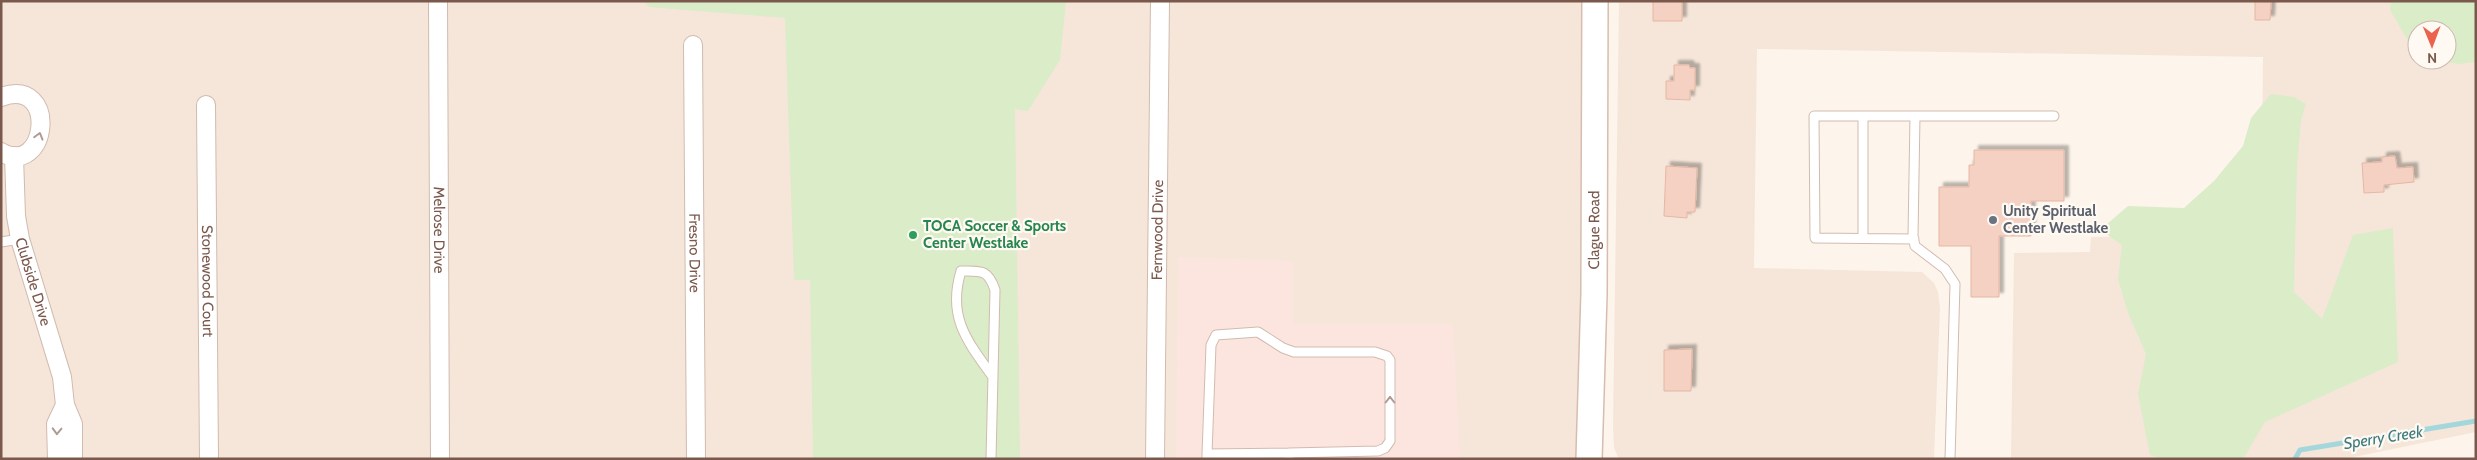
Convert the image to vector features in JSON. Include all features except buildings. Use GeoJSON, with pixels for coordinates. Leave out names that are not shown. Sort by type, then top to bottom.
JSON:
{"type":"FeatureCollection","features":[{"type":"Feature","properties":{"kind":"main road","name":"Clague Road"},"geometry":{"type":"LineString","coordinates":[[1589,459],[1594,294],[1595,1]]}},
{"type":"Feature","properties":{"kind":"street","name":"Melrose Drive"},"geometry":{"type":"LineString","coordinates":[[438,1],[440,459]]}},
{"type":"Feature","properties":{"kind":"street","name":"Fernwood Drive"},"geometry":{"type":"LineString","coordinates":[[1155,459],[1160,1]]}},
{"type":"Feature","properties":{"kind":"street","name":"Fresno Drive"},"geometry":{"type":"LineString","coordinates":[[693,45],[696,459]]}},
{"type":"Feature","properties":{"kind":"street","name":"Clubside Drive"},"geometry":{"type":"LineString","coordinates":[[1,97],[16,93],[24,95],[31,99],[40,115],[41,134],[38,142],[25,153],[8,154],[20,239],[62,377],[65,405],[73,424],[74,459]]}},
{"type":"Feature","properties":{"kind":"street","name":"Stonewood Court"},"geometry":{"type":"LineString","coordinates":[[206,105],[209,459]]}},
{"type":"Feature","properties":{"kind":"street","name":"Clubside Drive"},"geometry":{"type":"LineString","coordinates":[[57,459],[56,424],[65,405]]}},
{"type":"Feature","properties":{"kind":"lane"},"geometry":{"type":"LineString","coordinates":[[1914,239],[1815,238],[1814,116],[2054,116]]}},
{"type":"Feature","properties":{"kind":"lane"},"geometry":{"type":"LineString","coordinates":[[1864,116],[1864,238]]}},
{"type":"Feature","properties":{"kind":"lane"},"geometry":{"type":"LineString","coordinates":[[1915,116],[1915,246],[1920,252],[1945,269],[1955,284],[1950,459]]}},
{"type":"Feature","properties":{"kind":"lane"},"geometry":{"type":"LineString","coordinates":[[1,242],[20,239]]}},
{"type":"Feature","properties":{"kind":"lane"},"geometry":{"type":"LineString","coordinates":[[991,459],[993,377],[995,290],[990,277],[982,271],[961,271],[955,292],[962,334],[993,377]]}},
{"type":"Feature","properties":{"kind":"lane"},"geometry":{"type":"LineString","coordinates":[[1258,332],[1283,348],[1294,352],[1375,352],[1387,356],[1390,360],[1390,441],[1385,448],[1378,451],[1289,456],[1207,456],[1211,345],[1216,335],[1258,332]]}},
{"type":"Feature","properties":{"kind":"shaded area"},"geometry":{"type":"Polygon","coordinates":[[[1,1],[1595,1],[1589,459],[1,459],[1,1]]]}},
{"type":"Feature","properties":{"kind":"shaded area"},"geometry":{"type":"Polygon","coordinates":[[[1619,1],[2476,1],[2476,432],[2344,459],[2011,459],[2014,253],[2090,252],[2091,237],[2261,237],[2263,57],[1757,49],[1754,268],[1922,272],[1934,283],[1938,292],[1940,308],[1934,459],[1619,459],[1614,448],[1619,1]]]}},
{"type":"Feature","properties":{"kind":"shaded area"},"geometry":{"type":"Polygon","coordinates":[[[1178,257],[1293,261],[1293,324],[1453,324],[1460,459],[1176,459],[1178,257]]]}},
{"type":"Feature","properties":{"kind":"green space","name":"TOCA Soccer & Sports Center Westlake"},"geometry":{"type":"Polygon","coordinates":[[[644,1],[1066,1],[1060,60],[1028,111],[1015,109],[1020,459],[813,459],[810,280],[794,280],[785,18],[649,7],[644,1]]]}},
{"type":"Feature","properties":{"kind":"green space"},"geometry":{"type":"Polygon","coordinates":[[[2391,1],[2476,1],[2476,62],[2457,64],[2457,20],[2407,20],[2407,39],[2390,10],[2391,1]]]}},
{"type":"Feature","properties":{"kind":"green space"},"geometry":{"type":"Polygon","coordinates":[[[2271,94],[2294,97],[2306,104],[2301,120],[2297,165],[2294,292],[2322,319],[2353,235],[2393,228],[2398,362],[2265,422],[2243,459],[2163,459],[2150,455],[2138,394],[2146,354],[2128,313],[2118,279],[2122,245],[2100,230],[2128,206],[2184,208],[2214,181],[2243,146],[2251,118],[2271,94]]]}},
{"type":"Feature","properties":{"kind":"waterway","name":"Sperry Creek"},"geometry":{"type":"LineString","coordinates":[[2295,459],[2300,450],[2476,421]]}},
{"type":"Feature","properties":{"kind":"place","name":"Unity Spiritual Center Westlake"},"geometry":{"type":"Point","coordinates":[1993,220]}},
{"type":"Feature","properties":{"kind":"place","name":"TOCA Soccer & Sports Center Westlake"},"geometry":{"type":"Point","coordinates":[913,235]}}]}
